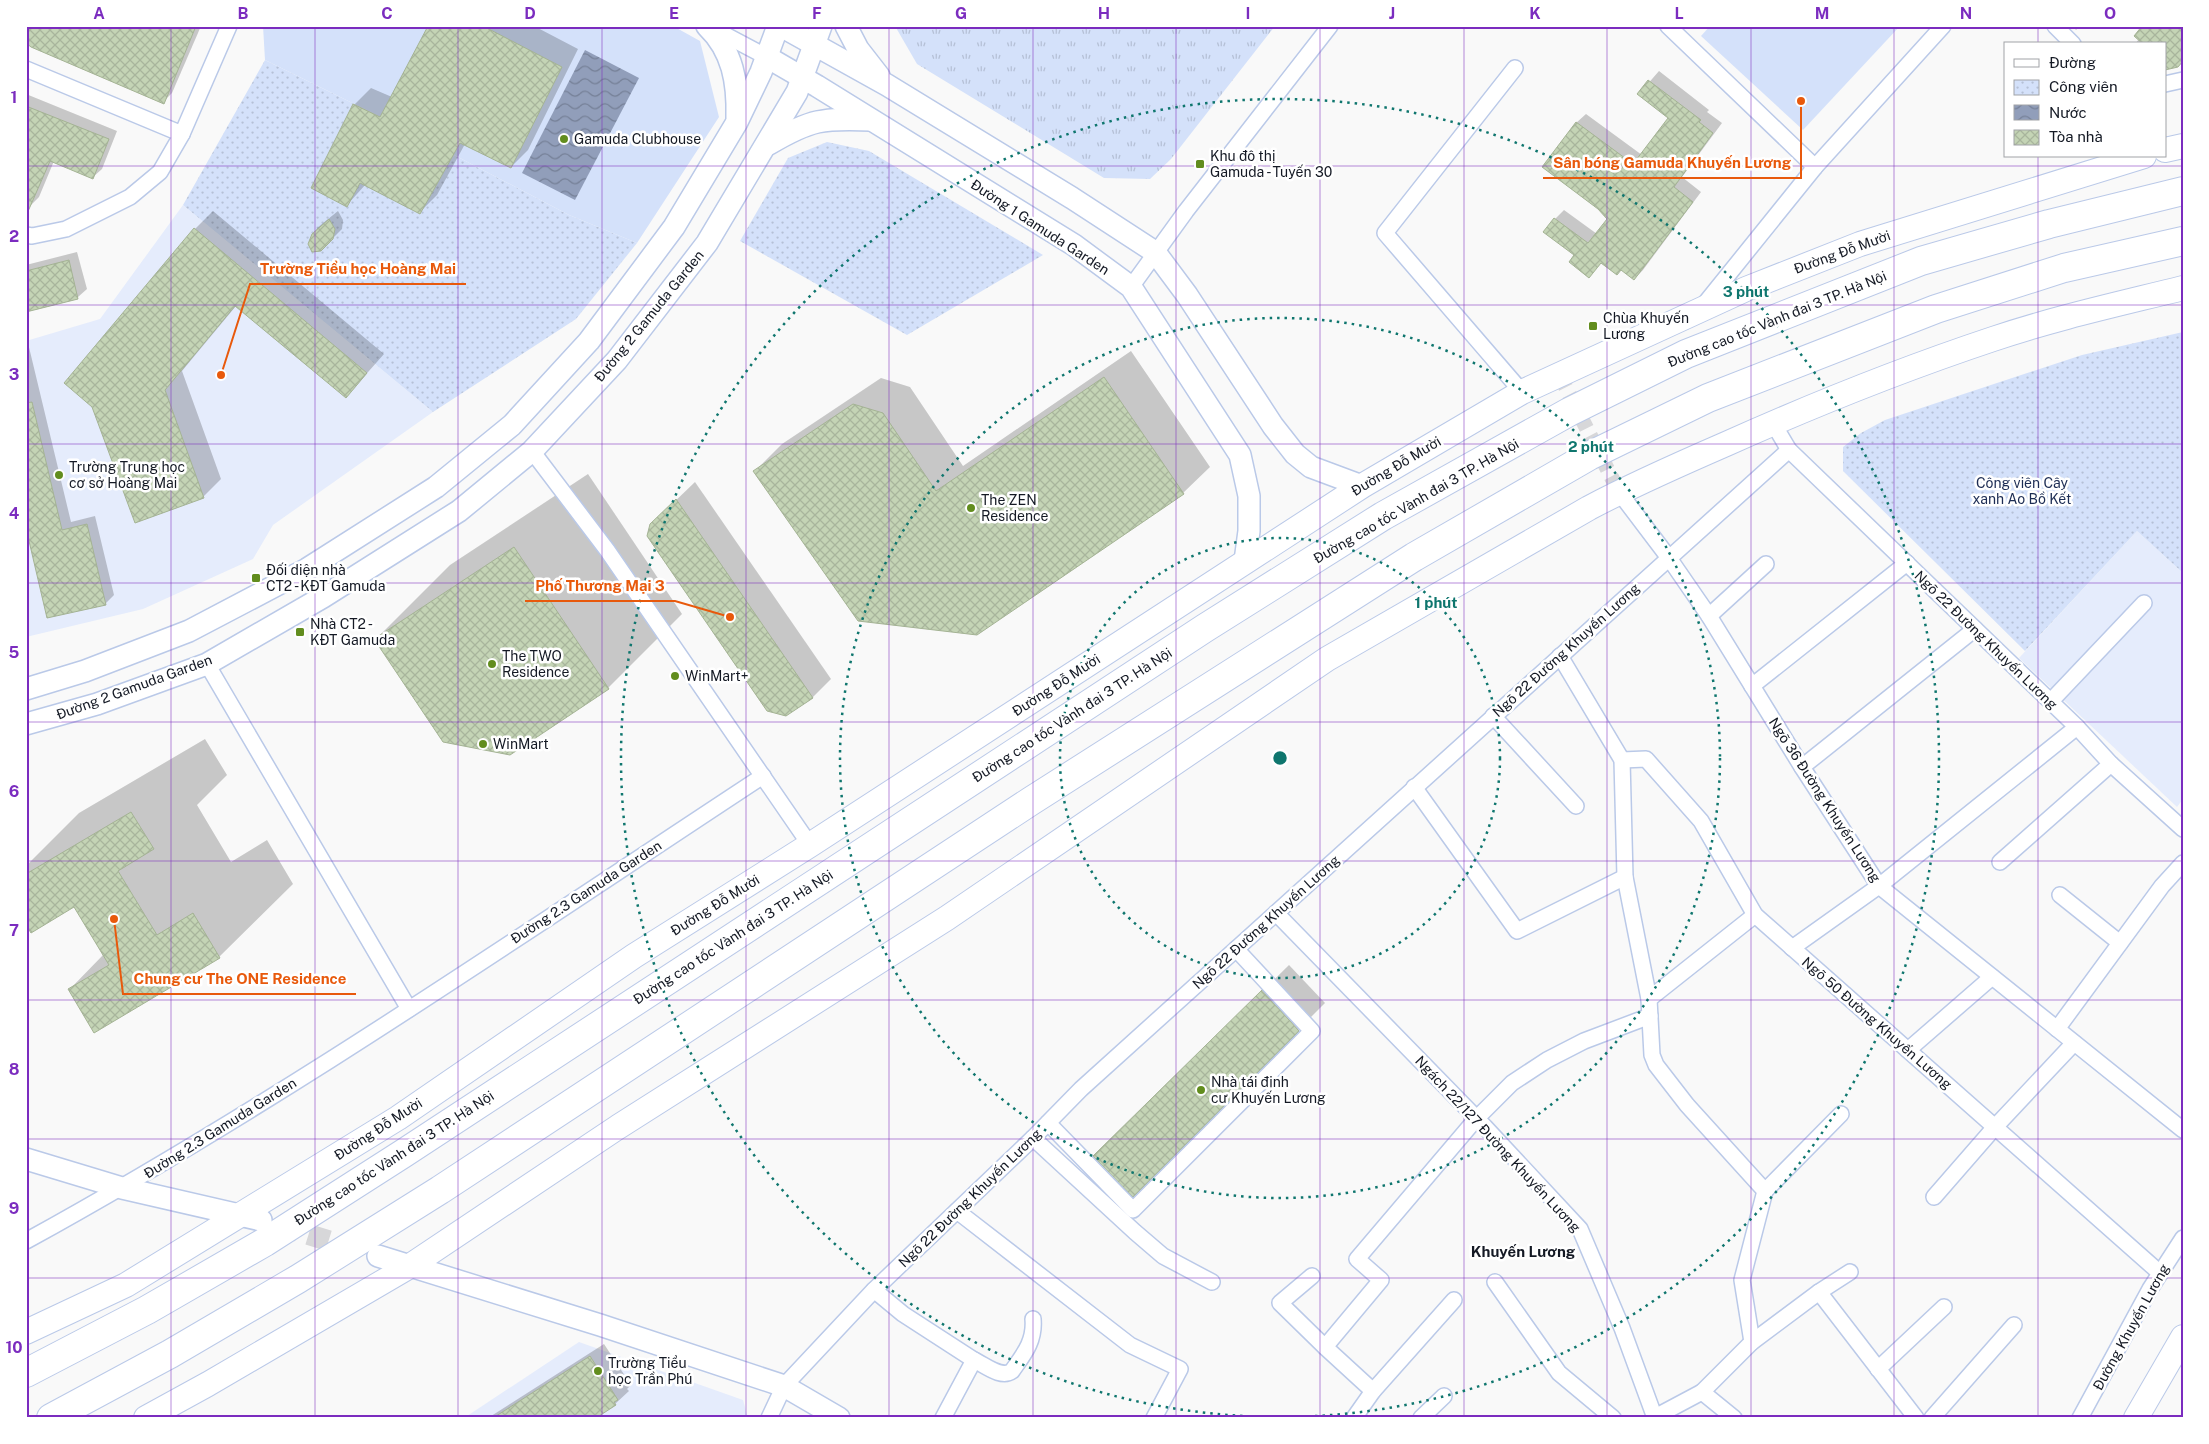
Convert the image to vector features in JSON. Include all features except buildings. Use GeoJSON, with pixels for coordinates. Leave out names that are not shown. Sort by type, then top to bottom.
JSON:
{"type":"FeatureCollection","features":[{"type":"Feature","properties":{"kind":"highway","name":"Đường cao tốc Vành đai 3 TP. Hà Nội"},"geometry":{"type":"LineString","coordinates":[[26,1373],[147,1310],[264,1242],[404,1153],[1205,628],[1384,516],[1569,412],[1686,354],[1921,261],[2049,224],[2183,191]]}},
{"type":"Feature","properties":{"kind":"highway"},"geometry":{"type":"LineString","coordinates":[[51,1418],[170,1354],[440,1190],[1040,795],[1414,558],[1589,456],[1708,398],[1936,309],[2064,268],[2183,240]]}},
{"type":"Feature","properties":{"kind":"main road"},"geometry":{"type":"LineString","coordinates":[[2166,150],[2183,146]]}},
{"type":"Feature","properties":{"kind":"main road","name":"Đường Đỗ Mười"},"geometry":{"type":"LineString","coordinates":[[26,1332],[126,1284],[251,1217],[634,956],[810,845],[1362,486],[1522,392],[1746,288],[1860,244],[2138,158]]}},
{"type":"Feature","properties":{"kind":"main road"},"geometry":{"type":"LineString","coordinates":[[146,1418],[410,1266],[618,1127],[947,918],[1327,659],[1619,492],[1773,423],[1994,338],[2084,312],[2183,288]]}},
{"type":"Feature","properties":{"kind":"main road"},"geometry":{"type":"LineString","coordinates":[[2136,1418],[2183,1337]]}},
{"type":"Feature","properties":{"kind":"street"},"geometry":{"type":"LineString","coordinates":[[26,235],[32,236],[66,229],[130,196],[160,172],[182,134],[228,26]]}},
{"type":"Feature","properties":{"kind":"street"},"geometry":{"type":"LineString","coordinates":[[708,26],[719,38],[732,66],[738,99],[736,122]]}},
{"type":"Feature","properties":{"kind":"street","name":"Đường 1 Gamuda Garden"},"geometry":{"type":"LineString","coordinates":[[708,26],[767,57],[872,120],[1074,245],[1131,287],[1240,455],[1249,496],[1249,531],[1245,561]]}},
{"type":"Feature","properties":{"kind":"street"},"geometry":{"type":"LineString","coordinates":[[26,689],[67,677],[189,631],[307,569],[436,488],[512,425],[589,342],[674,227],[736,122],[780,26],[818,35],[887,85],[1072,198],[1155,252],[1187,295],[1272,426],[1295,454],[1311,467],[1362,486]]}},
{"type":"Feature","properties":{"kind":"street"},"geometry":{"type":"LineString","coordinates":[[846,26],[858,49],[887,85]]}},
{"type":"Feature","properties":{"kind":"street"},"geometry":{"type":"LineString","coordinates":[[1131,287],[1155,252],[1330,26]]}},
{"type":"Feature","properties":{"kind":"street"},"geometry":{"type":"LineString","coordinates":[[1668,26],[1815,168]]}},
{"type":"Feature","properties":{"kind":"street"},"geometry":{"type":"LineString","coordinates":[[1700,310],[1815,168],[1943,26]]}},
{"type":"Feature","properties":{"kind":"street"},"geometry":{"type":"LineString","coordinates":[[2055,27],[2071,42]]}},
{"type":"Feature","properties":{"kind":"street","name":"Đường 2 Gamuda Garden"},"geometry":{"type":"LineString","coordinates":[[26,724],[78,710],[207,664],[324,597],[459,511],[532,450],[623,352],[707,243],[798,92],[818,35]]}},
{"type":"Feature","properties":{"kind":"street"},"geometry":{"type":"LineString","coordinates":[[26,68],[182,134]]}},
{"type":"Feature","properties":{"kind":"street"},"geometry":{"type":"LineString","coordinates":[[1515,68],[1385,233],[1522,392]]}},
{"type":"Feature","properties":{"kind":"street"},"geometry":{"type":"LineString","coordinates":[[2166,84],[2183,80]]}},
{"type":"Feature","properties":{"kind":"street"},"geometry":{"type":"LineString","coordinates":[[767,145],[796,128],[813,121],[837,119],[872,120]]}},
{"type":"Feature","properties":{"kind":"street","name":"Ngõ 22 Đường Khuyến Lương"},"geometry":{"type":"LineString","coordinates":[[1773,423],[1789,450],[2077,727],[2111,764],[2183,829]]}},
{"type":"Feature","properties":{"kind":"street"},"geometry":{"type":"LineString","coordinates":[[512,425],[613,558],[810,845]]}},
{"type":"Feature","properties":{"kind":"street","name":"Ngõ 22 Đường Khuyến Lương"},"geometry":{"type":"LineString","coordinates":[[769,1418],[784,1386],[874,1290],[1033,1138],[1081,1089],[1789,450]]}},
{"type":"Feature","properties":{"kind":"street","name":"Ngõ 36 Đường Khuyến Lương"},"geometry":{"type":"LineString","coordinates":[[1619,492],[1669,558],[1708,616],[1879,886],[2183,1130]]}},
{"type":"Feature","properties":{"kind":"street"},"geometry":{"type":"LineString","coordinates":[[1752,686],[1907,563]]}},
{"type":"Feature","properties":{"kind":"street"},"geometry":{"type":"LineString","coordinates":[[1708,616],[1766,564]]}},
{"type":"Feature","properties":{"kind":"street"},"geometry":{"type":"LineString","coordinates":[[2051,702],[2144,603]]}},
{"type":"Feature","properties":{"kind":"street"},"geometry":{"type":"LineString","coordinates":[[1802,767],[1976,629]]}},
{"type":"Feature","properties":{"kind":"street"},"geometry":{"type":"LineString","coordinates":[[1560,656],[1622,760],[1625,876],[1649,999],[1652,1055],[1656,1065],[1687,1105],[1765,1191]]}},
{"type":"Feature","properties":{"kind":"street"},"geometry":{"type":"LineString","coordinates":[[207,664],[409,1009]]}},
{"type":"Feature","properties":{"kind":"street"},"geometry":{"type":"LineString","coordinates":[[67,677],[78,710]]}},
{"type":"Feature","properties":{"kind":"street"},"geometry":{"type":"LineString","coordinates":[[1493,716],[1576,806]]}},
{"type":"Feature","properties":{"kind":"street"},"geometry":{"type":"LineString","coordinates":[[1792,948],[1879,886],[2077,727]]}},
{"type":"Feature","properties":{"kind":"street","name":"Ngõ 50 Đường Khuyến Lương"},"geometry":{"type":"LineString","coordinates":[[1622,760],[1646,759],[1701,821],[1755,915],[2160,1273]]}},
{"type":"Feature","properties":{"kind":"street"},"geometry":{"type":"LineString","coordinates":[[2000,862],[2111,764]]}},
{"type":"Feature","properties":{"kind":"street","name":"Đường 2.3 Gamuda Garden"},"geometry":{"type":"LineString","coordinates":[[26,1241],[122,1188],[314,1071],[763,776]]}},
{"type":"Feature","properties":{"kind":"street"},"geometry":{"type":"LineString","coordinates":[[1414,787],[1517,931],[1625,876]]}},
{"type":"Feature","properties":{"kind":"street"},"geometry":{"type":"LineString","coordinates":[[2057,1029],[2162,886],[2183,863]]}},
{"type":"Feature","properties":{"kind":"street"},"geometry":{"type":"LineString","coordinates":[[2060,895],[2120,943]]}},
{"type":"Feature","properties":{"kind":"street","name":"Ngách 22/127 Đường Khuyến Lương"},"geometry":{"type":"LineString","coordinates":[[1276,913],[1580,1229],[1622,1328],[1655,1417]]}},
{"type":"Feature","properties":{"kind":"street"},"geometry":{"type":"LineString","coordinates":[[1649,999],[1755,915]]}},
{"type":"Feature","properties":{"kind":"street"},"geometry":{"type":"LineString","coordinates":[[1048,1123],[1133,1210],[1312,1031],[1236,949]]}},
{"type":"Feature","properties":{"kind":"street"},"geometry":{"type":"LineString","coordinates":[[1908,1050],[1992,977]]}},
{"type":"Feature","properties":{"kind":"street"},"geometry":{"type":"LineString","coordinates":[[1325,1347],[1381,1280],[1356,1259],[1476,1119],[1512,1083],[1547,1060],[1584,1041],[1650,1016]]}},
{"type":"Feature","properties":{"kind":"street"},"geometry":{"type":"LineString","coordinates":[[1934,1197],[1995,1127],[2074,1043]]}},
{"type":"Feature","properties":{"kind":"street"},"geometry":{"type":"LineString","coordinates":[[1752,1342],[1742,1280],[1765,1191],[1841,1114]]}},
{"type":"Feature","properties":{"kind":"street"},"geometry":{"type":"LineString","coordinates":[[1033,1138],[1163,1256],[1212,1282]]}},
{"type":"Feature","properties":{"kind":"street"},"geometry":{"type":"LineString","coordinates":[[26,1159],[122,1188],[251,1217]]}},
{"type":"Feature","properties":{"kind":"street"},"geometry":{"type":"LineString","coordinates":[[957,1210],[1130,1346],[1180,1370],[1154,1418]]}},
{"type":"Feature","properties":{"kind":"street","name":"Đường Khuyến Lương"},"geometry":{"type":"LineString","coordinates":[[2080,1418],[2160,1273],[2183,1238]]}},
{"type":"Feature","properties":{"kind":"street"},"geometry":{"type":"LineString","coordinates":[[378,1256],[600,1325],[784,1386],[839,1418]]}},
{"type":"Feature","properties":{"kind":"street"},"geometry":{"type":"LineString","coordinates":[[1655,1417],[1702,1392],[1752,1342],[1819,1292],[1850,1272]]}},
{"type":"Feature","properties":{"kind":"street"},"geometry":{"type":"LineString","coordinates":[[1312,1276],[1280,1303],[1373,1391]]}},
{"type":"Feature","properties":{"kind":"street"},"geometry":{"type":"LineString","coordinates":[[1495,1282],[1559,1373],[1613,1418]]}},
{"type":"Feature","properties":{"kind":"street"},"geometry":{"type":"LineString","coordinates":[[874,1290],[903,1314],[974,1360],[1000,1374],[1008,1374],[1012,1371],[1032,1342],[1033,1319]]}},
{"type":"Feature","properties":{"kind":"street"},"geometry":{"type":"LineString","coordinates":[[1819,1292],[1916,1418]]}},
{"type":"Feature","properties":{"kind":"street"},"geometry":{"type":"LineString","coordinates":[[1354,1418],[1373,1391],[1454,1300]]}},
{"type":"Feature","properties":{"kind":"street"},"geometry":{"type":"LineString","coordinates":[[1878,1369],[1944,1307]]}},
{"type":"Feature","properties":{"kind":"street"},"geometry":{"type":"LineString","coordinates":[[1932,1418],[2014,1325]]}},
{"type":"Feature","properties":{"kind":"street"},"geometry":{"type":"LineString","coordinates":[[942,1418],[974,1360]]}},
{"type":"Feature","properties":{"kind":"street"},"geometry":{"type":"LineString","coordinates":[[1702,1392],[1734,1418]]}},
{"type":"Feature","properties":{"kind":"street"},"geometry":{"type":"LineString","coordinates":[[1421,1418],[1444,1396]]}},
{"type":"Feature","properties":{"kind":"shaded area"},"geometry":{"type":"Polygon","coordinates":[[[183,205],[433,412],[273,525],[253,559],[143,609],[26,637],[26,341],[100,319],[183,205]]]}},
{"type":"Feature","properties":{"kind":"shaded area"},"geometry":{"type":"Polygon","coordinates":[[[2137,531],[2183,573],[2183,799],[2177,807],[2019,658],[2137,531]]]}},
{"type":"Feature","properties":{"kind":"shaded area","name":"Trường Tiểu học Trần Phú"},"geometry":{"type":"Polygon","coordinates":[[[579,1342],[743,1400],[748,1418],[464,1418],[579,1342]]]}},
{"type":"Feature","properties":{"kind":"green space","name":"Gamuda Clubhouse"},"geometry":{"type":"Polygon","coordinates":[[[263,26],[673,26],[700,41],[719,117],[637,243],[569,215],[393,123],[265,60],[263,26]]]}},
{"type":"Feature","properties":{"kind":"green space"},"geometry":{"type":"Polygon","coordinates":[[[895,26],[1275,26],[1171,159],[1150,179],[1104,178],[917,64],[895,26]]]}},
{"type":"Feature","properties":{"kind":"green space"},"geometry":{"type":"Polygon","coordinates":[[[1710,26],[1900,26],[1803,130],[1701,36],[1710,26]]]}},
{"type":"Feature","properties":{"kind":"green space"},"geometry":{"type":"Polygon","coordinates":[[[265,60],[393,123],[569,215],[637,243],[576,319],[433,412],[183,205],[265,60]]]}},
{"type":"Feature","properties":{"kind":"green space"},"geometry":{"type":"Polygon","coordinates":[[[827,142],[869,151],[1043,255],[907,335],[740,241],[788,158],[827,142]]]}},
{"type":"Feature","properties":{"kind":"green space","name":"Công viên Cây xanh Ao Bồ Kết"},"geometry":{"type":"Polygon","coordinates":[[[2183,332],[2183,573],[2137,531],[2025,651],[1843,471],[1843,447],[1861,433],[1885,420],[2082,355],[2183,332]]]}},
{"type":"Feature","properties":{"kind":"water"},"geometry":{"type":"Polygon","coordinates":[[[585,50],[639,78],[575,200],[522,173],[585,50]]]}},
{"type":"Feature","properties":{"kind":"tunnel"},"geometry":{"type":"LineString","coordinates":[[1559,374],[1619,492]]}},
{"type":"Feature","properties":{"kind":"tunnel"},"geometry":{"type":"LineString","coordinates":[[278,1225],[358,1250]]}},
{"type":"Feature","properties":{"kind":"place","name":"Sân bóng Gamuda Khuyến Lương"},"geometry":{"type":"Point","coordinates":[1801,101]}},
{"type":"Feature","properties":{"kind":"place","name":"Gamuda Clubhouse"},"geometry":{"type":"Point","coordinates":[564,139]}},
{"type":"Feature","properties":{"kind":"place","name":"Khu đô thị Gamuda - Tuyến 30"},"geometry":{"type":"Point","coordinates":[1200,164]}},
{"type":"Feature","properties":{"kind":"place","name":"Chùa Khuyến Lương"},"geometry":{"type":"Point","coordinates":[1593,326]}},
{"type":"Feature","properties":{"kind":"place","name":"Trường Tiểu học Hoàng Mai"},"geometry":{"type":"Point","coordinates":[221,375]}},
{"type":"Feature","properties":{"kind":"place","name":"Trường Trung học cơ sở Hoàng Mai"},"geometry":{"type":"Point","coordinates":[59,475]}},
{"type":"Feature","properties":{"kind":"place","name":"The ZEN Residence"},"geometry":{"type":"Point","coordinates":[971,508]}},
{"type":"Feature","properties":{"kind":"place","name":"Đối diện nhà CT2 - KĐT Gamuda"},"geometry":{"type":"Point","coordinates":[256,578]}},
{"type":"Feature","properties":{"kind":"place","name":"Phố Thương Mại 3"},"geometry":{"type":"Point","coordinates":[730,617]}},
{"type":"Feature","properties":{"kind":"place","name":"Nhà CT2 - KĐT Gamuda"},"geometry":{"type":"Point","coordinates":[300,632]}},
{"type":"Feature","properties":{"kind":"place","name":"The TWO Residence"},"geometry":{"type":"Point","coordinates":[492,664]}},
{"type":"Feature","properties":{"kind":"place","name":"WinMart+"},"geometry":{"type":"Point","coordinates":[675,676]}},
{"type":"Feature","properties":{"kind":"place","name":"WinMart"},"geometry":{"type":"Point","coordinates":[483,744]}},
{"type":"Feature","properties":{"kind":"place","name":"Chung cư The ONE Residence"},"geometry":{"type":"Point","coordinates":[114,919]}},
{"type":"Feature","properties":{"kind":"place","name":"Nhà tái định cư Khuyến Lương"},"geometry":{"type":"Point","coordinates":[1201,1090]}},
{"type":"Feature","properties":{"kind":"place","name":"Trường Tiểu học Trần Phú"},"geometry":{"type":"Point","coordinates":[598,1371]}},
{"type":"Feature","properties":{"kind":"district","name":"Khuyến Lương"},"geometry":{"type":"Point","coordinates":[1523,1252]}}]}
